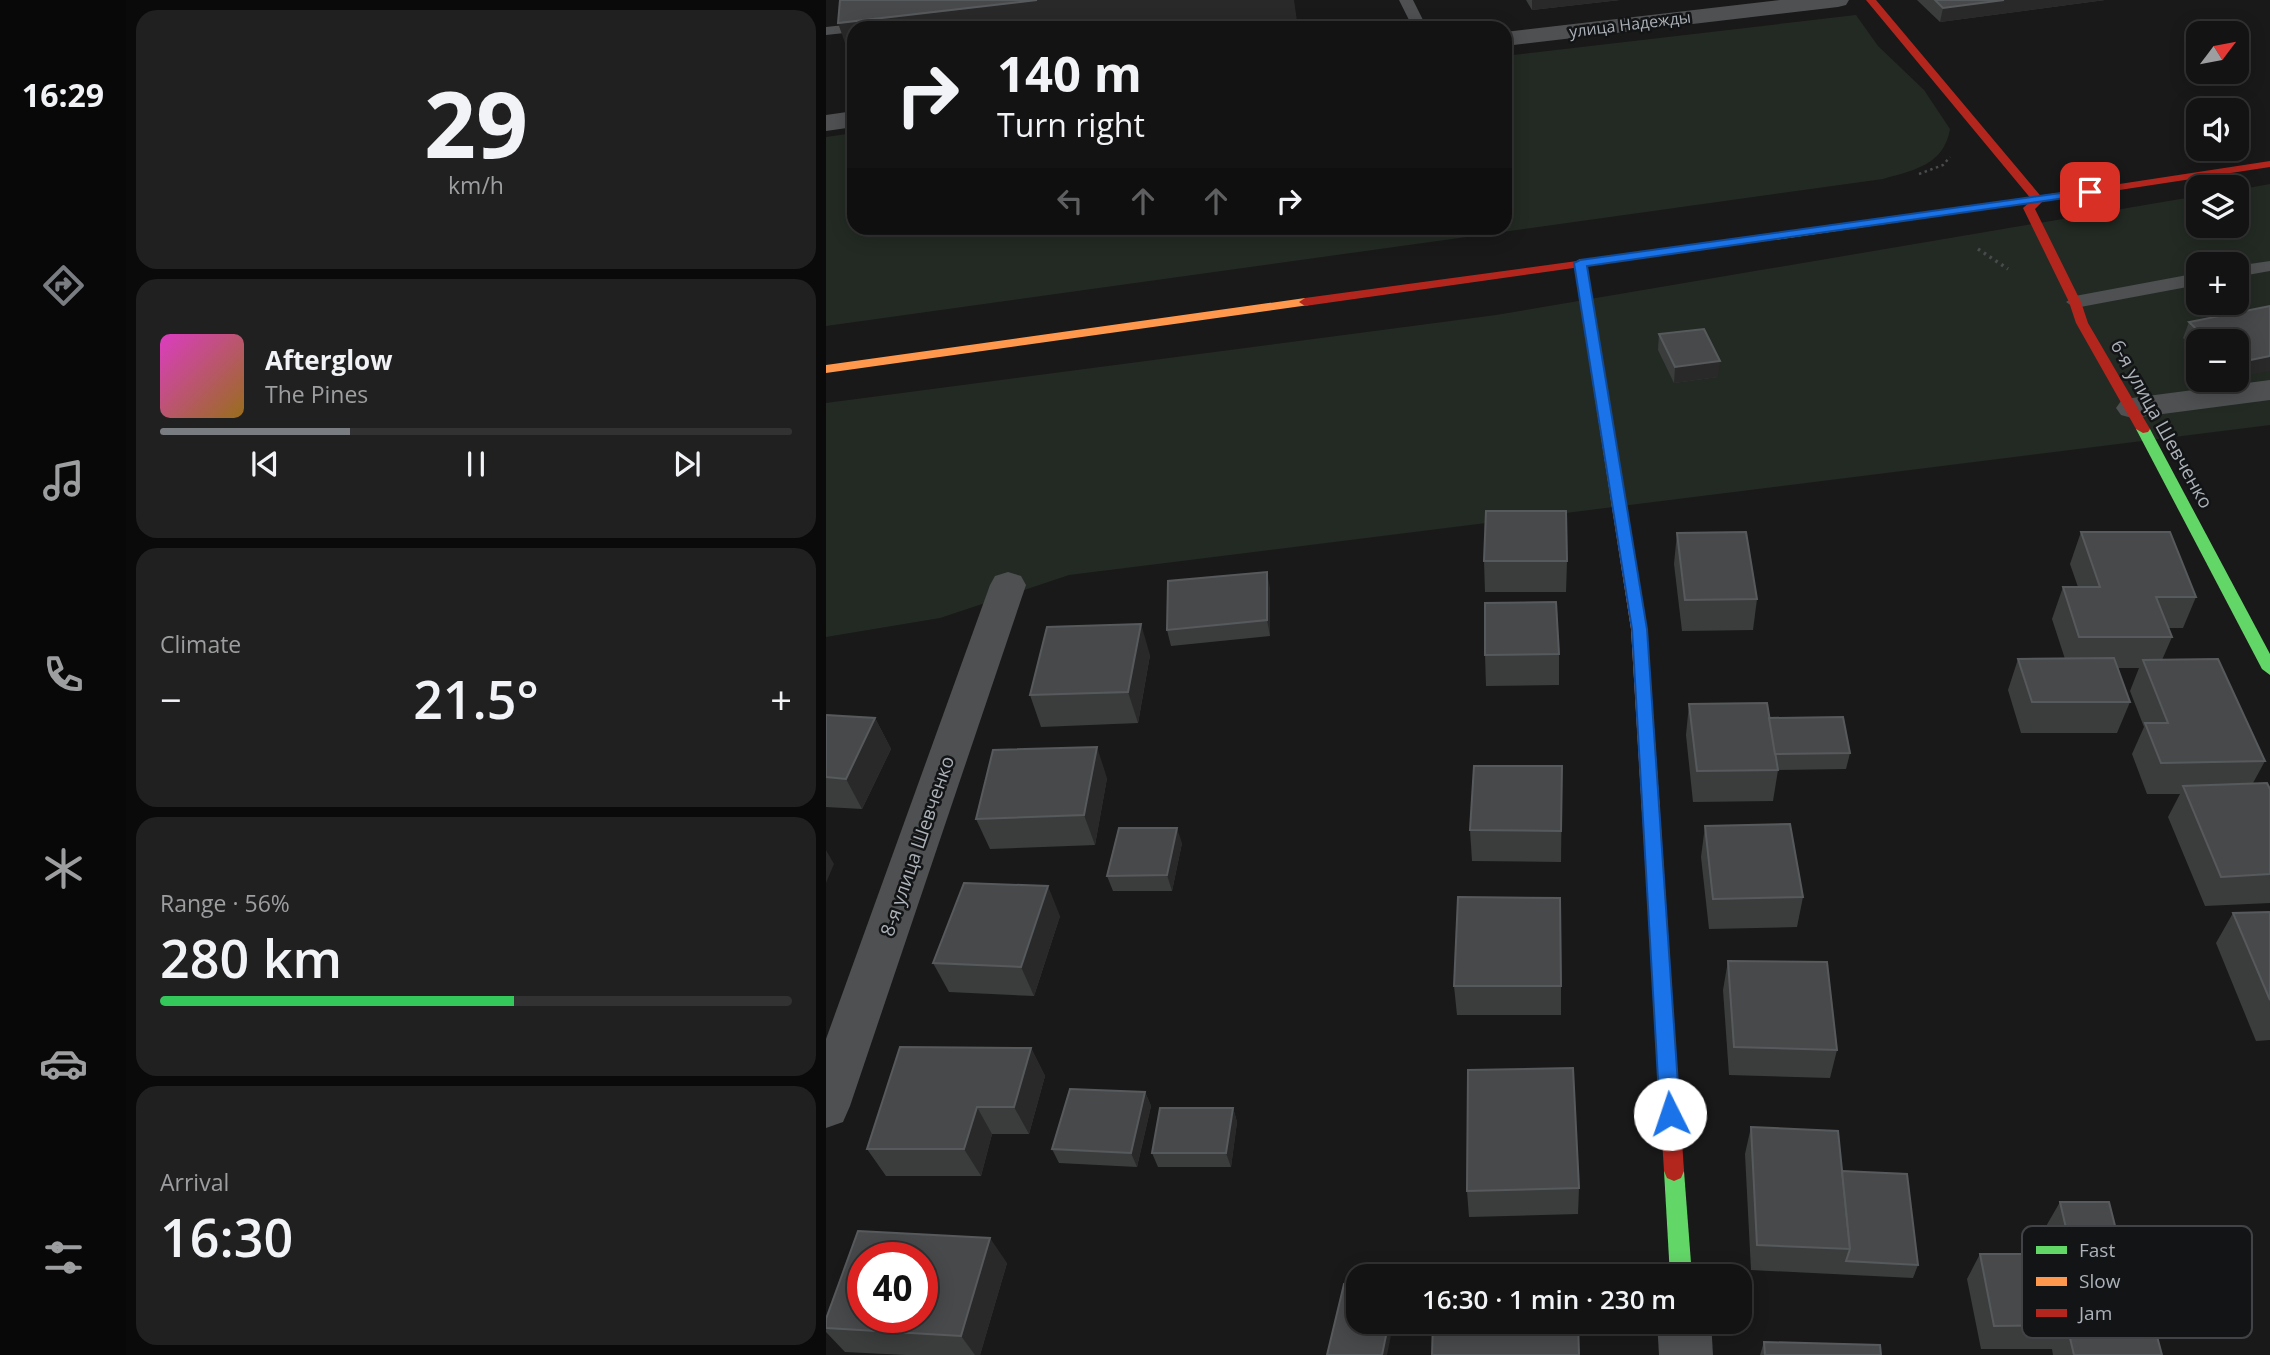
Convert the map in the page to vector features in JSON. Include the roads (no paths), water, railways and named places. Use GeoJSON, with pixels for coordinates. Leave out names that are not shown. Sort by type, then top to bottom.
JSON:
{"type":"FeatureCollection","features":[{"type":"Feature","properties":{"kind":"street","name":"улица Надежды"},"geometry":{"type":"LineString","coordinates":[[1512,38],[1838,0]]}},
{"type":"Feature","properties":{"kind":"street"},"geometry":{"type":"LineString","coordinates":[[1871,0],[2038,200]]}},
{"type":"Feature","properties":{"kind":"street"},"geometry":{"type":"LineString","coordinates":[[826,123],[847,121]]}},
{"type":"Feature","properties":{"kind":"street"},"geometry":{"type":"LineString","coordinates":[[826,369],[2038,200],[2270,164]]}},
{"type":"Feature","properties":{"kind":"street","name":"6-я улица Шевченко"},"geometry":{"type":"LineString","coordinates":[[2038,200],[2029,208],[2075,302],[2082,323],[2133,408],[2270,668]]}},
{"type":"Feature","properties":{"kind":"street"},"geometry":{"type":"LineString","coordinates":[[1580,263],[1639,629],[1680,1264]]}},
{"type":"Feature","properties":{"kind":"street"},"geometry":{"type":"LineString","coordinates":[[2133,408],[2270,390]]}},
{"type":"Feature","properties":{"kind":"street","name":"8-я улица Шевченко"},"geometry":{"type":"LineString","coordinates":[[826,1106],[1008,585]]}},
{"type":"Feature","properties":{"kind":"street"},"geometry":{"type":"LineString","coordinates":[[1685,1334],[1686,1355]]}},
{"type":"Feature","properties":{"kind":"lane"},"geometry":{"type":"LineString","coordinates":[[1406,0],[1416,21]]}},
{"type":"Feature","properties":{"kind":"lane"},"geometry":{"type":"LineString","coordinates":[[826,31],[847,28]]}},
{"type":"Feature","properties":{"kind":"lane"},"geometry":{"type":"LineString","coordinates":[[2249,270],[2270,266]]}},
{"type":"Feature","properties":{"kind":"lane"},"geometry":{"type":"LineString","coordinates":[[2075,302],[2186,281]]}}]}
